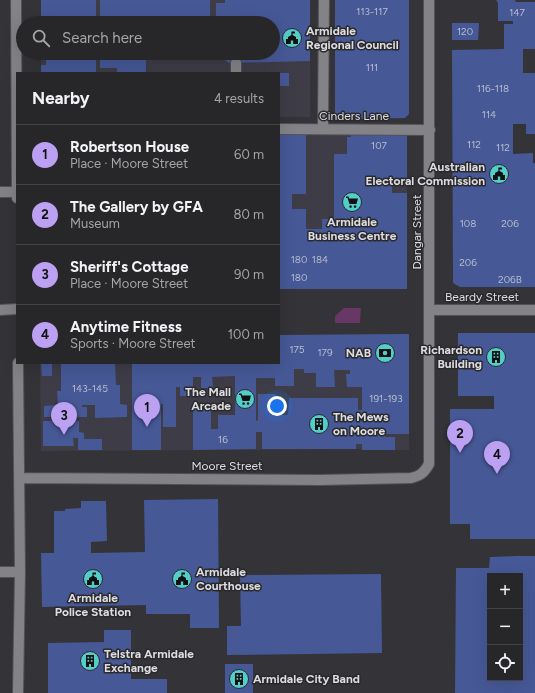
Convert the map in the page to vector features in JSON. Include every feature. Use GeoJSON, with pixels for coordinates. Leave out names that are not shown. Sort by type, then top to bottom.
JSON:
{"type":"FeatureCollection","features":[{"type":"Feature","properties":{"kind":"street"},"geometry":{"type":"LineString","coordinates":[[16,0],[16,16]]}},
{"type":"Feature","properties":{"kind":"street"},"geometry":{"type":"LineString","coordinates":[[324,0],[324,129]]}},
{"type":"Feature","properties":{"kind":"street","name":"Dangar Street"},"geometry":{"type":"LineString","coordinates":[[429,0],[429,464]]}},
{"type":"Feature","properties":{"kind":"street"},"geometry":{"type":"LineString","coordinates":[[16,60],[17,72]]}},
{"type":"Feature","properties":{"kind":"street","name":"Cinders Lane"},"geometry":{"type":"LineString","coordinates":[[280,129],[430,130]]}},
{"type":"Feature","properties":{"kind":"street"},"geometry":{"type":"LineString","coordinates":[[0,192],[16,192]]}},
{"type":"Feature","properties":{"kind":"street"},"geometry":{"type":"LineString","coordinates":[[0,310],[16,310]]}},
{"type":"Feature","properties":{"kind":"street","name":"Beardy Street"},"geometry":{"type":"LineString","coordinates":[[430,310],[535,310]]}},
{"type":"Feature","properties":{"kind":"street"},"geometry":{"type":"LineString","coordinates":[[18,364],[20,572],[18,693]]}},
{"type":"Feature","properties":{"kind":"street","name":"Moore Street"},"geometry":{"type":"LineString","coordinates":[[19,478],[320,480],[411,478],[422,474],[429,464]]}},
{"type":"Feature","properties":{"kind":"street"},"geometry":{"type":"LineString","coordinates":[[0,572],[20,572]]}},
{"type":"Feature","properties":{"kind":"shaded area"},"geometry":{"type":"Polygon","coordinates":[[[41,0],[310,0],[310,117],[280,117],[280,72],[41,72],[41,60],[280,60],[280,16],[41,16],[41,0]]]}},
{"type":"Feature","properties":{"kind":"shaded area"},"geometry":{"type":"Polygon","coordinates":[[[280,135],[407,135],[407,289],[280,289],[280,135]]]}},
{"type":"Feature","properties":{"kind":"shaded area"},"geometry":{"type":"Polygon","coordinates":[[[344,308],[361,308],[360,323],[335,323],[335,316],[344,308]]]}},
{"type":"Feature","properties":{"kind":"shaded area"},"geometry":{"type":"Polygon","coordinates":[[[409,334],[409,450],[41,451],[40,364],[280,364],[280,335],[409,334]]]}},
{"type":"Feature","properties":{"kind":"building"},"geometry":{"type":"Polygon","coordinates":[[[41,0],[96,0],[96,16],[41,16],[41,0]]]}},
{"type":"Feature","properties":{"kind":"building"},"geometry":{"type":"Polygon","coordinates":[[[100,0],[210,0],[210,16],[100,16],[100,0]]]}},
{"type":"Feature","properties":{"kind":"building","name":"Armidale Regional Council"},"geometry":{"type":"Polygon","coordinates":[[[225,0],[310,0],[310,61],[229,63],[225,60],[280,60],[280,16],[216,16],[216,3],[225,3],[225,0]]]}},
{"type":"Feature","properties":{"kind":"building"},"geometry":{"type":"Polygon","coordinates":[[[335,0],[409,0],[409,114],[405,118],[345,119],[335,113],[335,0]]]}},
{"type":"Feature","properties":{"kind":"building"},"geometry":{"type":"Polygon","coordinates":[[[496,0],[535,2],[535,49],[523,49],[523,73],[535,73],[535,134],[526,134],[526,124],[513,124],[513,154],[533,153],[533,163],[535,163],[535,287],[460,287],[453,283],[452,50],[504,49],[504,24],[513,24],[513,21],[498,21],[498,3],[496,0]]]}},
{"type":"Feature","properties":{"kind":"building"},"geometry":{"type":"Polygon","coordinates":[[[452,23],[479,23],[478,40],[452,40],[452,23]]]}},
{"type":"Feature","properties":{"kind":"building"},"geometry":{"type":"Polygon","coordinates":[[[46,60],[96,60],[96,72],[41,72],[41,65],[46,65],[46,60]]]}},
{"type":"Feature","properties":{"kind":"building"},"geometry":{"type":"Polygon","coordinates":[[[100,60],[146,60],[146,72],[117,72],[117,68],[100,68],[100,60]]]}},
{"type":"Feature","properties":{"kind":"building"},"geometry":{"type":"Polygon","coordinates":[[[280,73],[289,73],[289,86],[280,86],[280,73]]]}},
{"type":"Feature","properties":{"kind":"building"},"geometry":{"type":"Polygon","coordinates":[[[280,135],[306,135],[306,194],[292,194],[292,209],[306,209],[306,229],[322,229],[322,219],[334,219],[334,154],[347,154],[347,137],[351,137],[351,135],[407,135],[407,185],[392,185],[392,193],[407,193],[407,289],[280,289],[280,135]]]}},
{"type":"Feature","properties":{"kind":"building"},"geometry":{"type":"Polygon","coordinates":[[[458,333],[535,333],[535,539],[470,539],[470,524],[450,524],[450,409],[494,409],[494,396],[458,396],[458,333]]]}},
{"type":"Feature","properties":{"kind":"building"},"geometry":{"type":"Polygon","coordinates":[[[409,334],[409,434],[385,434],[385,437],[395,437],[395,450],[362,450],[362,444],[356,444],[356,449],[262,449],[262,432],[256,432],[256,449],[193,450],[193,407],[211,406],[211,429],[218,429],[218,415],[235,415],[235,376],[212,377],[213,388],[201,388],[201,377],[193,377],[193,396],[180,396],[180,387],[176,387],[176,427],[163,427],[163,404],[161,404],[161,450],[132,450],[132,364],[280,364],[280,335],[409,334]],[[294,369],[294,386],[275,386],[275,378],[256,378],[256,421],[258,420],[258,394],[276,394],[276,415],[288,415],[289,398],[358,398],[358,410],[362,410],[362,387],[347,387],[346,374],[350,374],[350,370],[334,370],[335,387],[316,387],[316,373],[304,373],[304,369],[294,369]]]}},
{"type":"Feature","properties":{"kind":"building"},"geometry":{"type":"Polygon","coordinates":[[[41,364],[52,364],[52,376],[42,376],[41,364]]]}},
{"type":"Feature","properties":{"kind":"building"},"geometry":{"type":"Polygon","coordinates":[[[61,364],[115,364],[116,385],[120,385],[120,404],[127,405],[127,417],[95,418],[95,405],[82,405],[82,407],[87,407],[87,417],[44,417],[44,406],[56,405],[56,407],[62,407],[61,405],[58,405],[57,391],[61,391],[61,364]]]}},
{"type":"Feature","properties":{"kind":"building"},"geometry":{"type":"Polygon","coordinates":[[[43,421],[79,421],[79,432],[84,433],[84,439],[102,439],[102,450],[78,450],[78,438],[73,438],[74,446],[43,446],[43,421]]]}},
{"type":"Feature","properties":{"kind":"building"},"geometry":{"type":"Polygon","coordinates":[[[218,499],[219,628],[190,628],[190,614],[146,614],[146,605],[42,607],[41,553],[54,553],[54,511],[65,511],[65,509],[81,508],[81,501],[106,501],[107,541],[91,542],[91,553],[145,552],[144,500],[218,499]]]}},
{"type":"Feature","properties":{"kind":"building"},"geometry":{"type":"Polygon","coordinates":[[[535,556],[535,693],[455,693],[456,568],[489,568],[490,557],[535,556]]]}},
{"type":"Feature","properties":{"kind":"building"},"geometry":{"type":"Polygon","coordinates":[[[381,574],[382,653],[227,655],[227,626],[241,626],[240,575],[381,574]]]}},
{"type":"Feature","properties":{"kind":"building","name":"Telstra Armidale Exchange"},"geometry":{"type":"Polygon","coordinates":[[[104,630],[131,630],[131,679],[167,679],[167,693],[48,693],[48,643],[104,642],[104,630]]]}},
{"type":"Feature","properties":{"kind":"building","name":"Armidale City Band"},"geometry":{"type":"Polygon","coordinates":[[[225,664],[253,664],[253,693],[225,693],[225,664]]]}},
{"type":"Feature","properties":{"kind":"place","name":"Armidale Regional Council"},"geometry":{"type":"Point","coordinates":[292,38]}},
{"type":"Feature","properties":{"kind":"place","name":"Australian Electoral Commission"},"geometry":{"type":"Point","coordinates":[499,174]}},
{"type":"Feature","properties":{"kind":"place","name":"Armidale Business Centre"},"geometry":{"type":"Point","coordinates":[352,202]}},
{"type":"Feature","properties":{"kind":"place","name":"NAB"},"geometry":{"type":"Point","coordinates":[385,353]}},
{"type":"Feature","properties":{"kind":"place","name":"Richardson Building"},"geometry":{"type":"Point","coordinates":[496,357]}},
{"type":"Feature","properties":{"kind":"place","name":"The Mall Arcade"},"geometry":{"type":"Point","coordinates":[245,399]}},
{"type":"Feature","properties":{"kind":"place","name":"The Mews on Moore"},"geometry":{"type":"Point","coordinates":[319,424]}},
{"type":"Feature","properties":{"kind":"place","name":"Robertson House"},"geometry":{"type":"Point","coordinates":[147,427]}},
{"type":"Feature","properties":{"kind":"place","name":"Sheriff's Cottage"},"geometry":{"type":"Point","coordinates":[64,435]}},
{"type":"Feature","properties":{"kind":"place","name":"The Gallery by GFA"},"geometry":{"type":"Point","coordinates":[460,453]}},
{"type":"Feature","properties":{"kind":"place","name":"Anytime Fitness"},"geometry":{"type":"Point","coordinates":[497,474]}},
{"type":"Feature","properties":{"kind":"place","name":"Armidale Police Station"},"geometry":{"type":"Point","coordinates":[93,579]}},
{"type":"Feature","properties":{"kind":"place","name":"Armidale Courthouse"},"geometry":{"type":"Point","coordinates":[182,579]}},
{"type":"Feature","properties":{"kind":"place","name":"Telstra Armidale Exchange"},"geometry":{"type":"Point","coordinates":[90,661]}},
{"type":"Feature","properties":{"kind":"place","name":"Armidale City Band"},"geometry":{"type":"Point","coordinates":[239,679]}}]}
